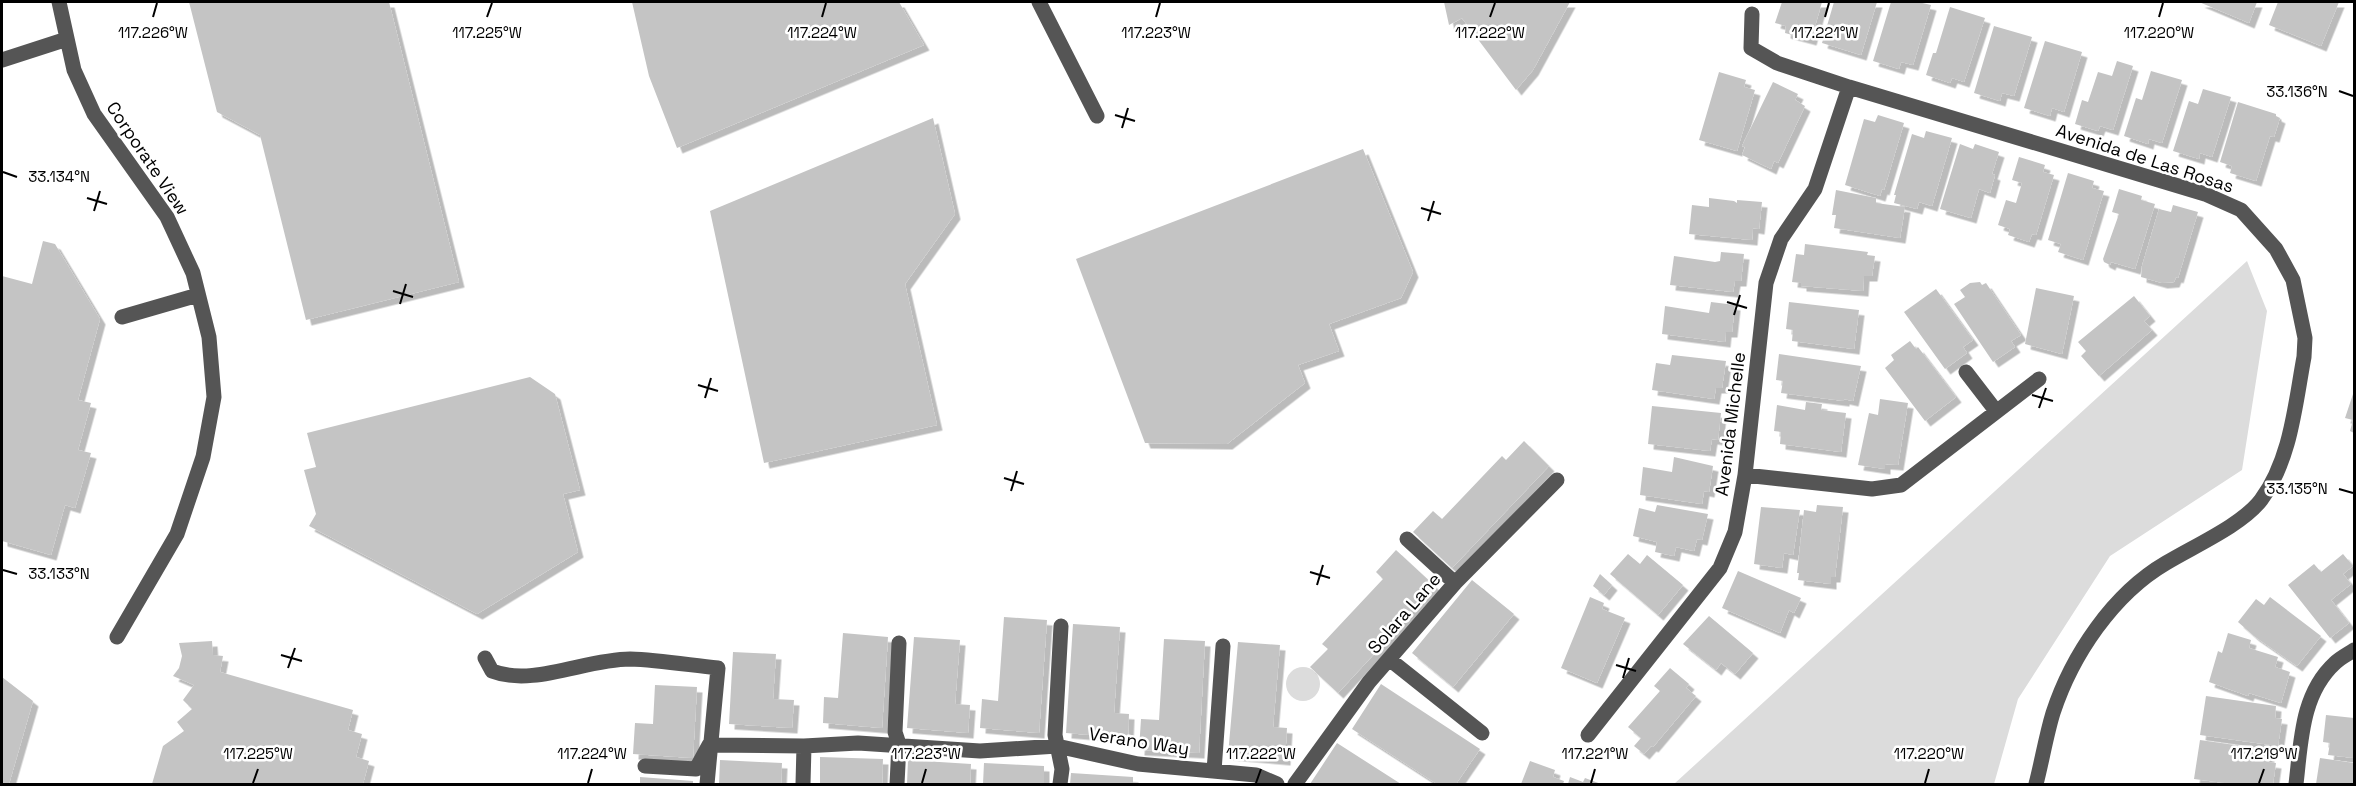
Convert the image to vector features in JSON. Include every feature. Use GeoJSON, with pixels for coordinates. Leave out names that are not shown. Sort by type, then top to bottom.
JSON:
{"type":"FeatureCollection","features":[{"type":"Feature","properties":{"kind":"street","name":"Corporate View"},"geometry":{"type":"LineString","coordinates":[[59,2],[74,70],[94,114],[167,217],[193,273],[209,337],[214,398],[203,457],[177,534],[117,637]]}},
{"type":"Feature","properties":{"kind":"street"},"geometry":{"type":"LineString","coordinates":[[1039,2],[1097,116]]}},
{"type":"Feature","properties":{"kind":"street","name":"Avenida de Las Rosas"},"geometry":{"type":"LineString","coordinates":[[1752,14],[1751,48],[1777,63],[1849,87],[2205,194],[2241,210],[2276,249],[2293,280],[2305,338],[2304,357],[2282,466],[2260,501],[2231,525],[2164,564],[2127,592],[2096,631],[2068,677],[2053,714],[2037,784]]}},
{"type":"Feature","properties":{"kind":"street"},"geometry":{"type":"LineString","coordinates":[[2,60],[67,39]]}},
{"type":"Feature","properties":{"kind":"street","name":"Avenida Michelle"},"geometry":{"type":"LineString","coordinates":[[1588,735],[1720,568],[1735,532],[1745,475],[1766,283],[1781,239],[1815,189],[1849,87]]}},
{"type":"Feature","properties":{"kind":"street"},"geometry":{"type":"LineString","coordinates":[[122,317],[198,295]]}},
{"type":"Feature","properties":{"kind":"street"},"geometry":{"type":"LineString","coordinates":[[1966,372],[1996,411]]}},
{"type":"Feature","properties":{"kind":"street"},"geometry":{"type":"LineString","coordinates":[[1745,475],[1872,489],[1901,485],[2039,379]]}},
{"type":"Feature","properties":{"kind":"street","name":"Solara Lane"},"geometry":{"type":"LineString","coordinates":[[1295,784],[1369,682],[1455,584],[1557,480]]}},
{"type":"Feature","properties":{"kind":"street"},"geometry":{"type":"LineString","coordinates":[[1407,539],[1455,584]]}},
{"type":"Feature","properties":{"kind":"street"},"geometry":{"type":"LineString","coordinates":[[1060,784],[1062,769],[1055,735],[1061,626]]}},
{"type":"Feature","properties":{"kind":"street"},"geometry":{"type":"LineString","coordinates":[[897,784],[899,744],[895,732],[899,643]]}},
{"type":"Feature","properties":{"kind":"street","name":"Verano Way"},"geometry":{"type":"LineString","coordinates":[[1214,771],[1223,646]]}},
{"type":"Feature","properties":{"kind":"street"},"geometry":{"type":"LineString","coordinates":[[2296,784],[2305,715],[2316,688],[2335,663],[2355,650]]}},
{"type":"Feature","properties":{"kind":"street"},"geometry":{"type":"LineString","coordinates":[[485,658],[492,671],[503,675],[527,676],[596,662],[630,659],[718,668],[707,784]]}},
{"type":"Feature","properties":{"kind":"street"},"geometry":{"type":"LineString","coordinates":[[1389,659],[1482,733]]}},
{"type":"Feature","properties":{"kind":"street","name":"Verano Way"},"geometry":{"type":"LineString","coordinates":[[710,745],[804,746],[858,743],[980,751],[1057,746],[1138,764],[1256,775],[1277,784]]}},
{"type":"Feature","properties":{"kind":"street"},"geometry":{"type":"LineString","coordinates":[[645,766],[696,769],[710,745]]}},
{"type":"Feature","properties":{"kind":"street"},"geometry":{"type":"LineString","coordinates":[[803,784],[804,746]]}},
{"type":"Feature","properties":{"kind":"shaded area"},"geometry":{"type":"Polygon","coordinates":[[[2247,261],[2267,311],[2242,470],[2110,556],[2018,699],[1994,784],[1674,784],[2247,261]]]}},
{"type":"Feature","properties":{"kind":"shaded area"},"geometry":{"type":"Polygon","coordinates":[[[1303,667],[1315,672],[1320,684],[1315,696],[1303,701],[1291,696],[1286,684],[1291,672],[1303,667]]]}},
{"type":"Feature","properties":{"kind":"building"},"geometry":{"type":"Polygon","coordinates":[[[189,2],[389,2],[459,282],[306,320],[260,135],[217,112],[189,2]]]}},
{"type":"Feature","properties":{"kind":"building"},"geometry":{"type":"Polygon","coordinates":[[[632,2],[899,2],[924,45],[677,148],[649,76],[632,2]]]}},
{"type":"Feature","properties":{"kind":"building"},"geometry":{"type":"Polygon","coordinates":[[[1444,2],[1570,2],[1533,70],[1516,90],[1462,18],[1449,25],[1444,2]]]}},
{"type":"Feature","properties":{"kind":"building"},"geometry":{"type":"Polygon","coordinates":[[[1782,2],[1822,2],[1811,40],[1785,33],[1786,26],[1775,23],[1782,2]]]}},
{"type":"Feature","properties":{"kind":"building"},"geometry":{"type":"Polygon","coordinates":[[[1834,2],[1877,2],[1861,55],[1822,43],[1834,2]]]}},
{"type":"Feature","properties":{"kind":"building"},"geometry":{"type":"Polygon","coordinates":[[[1891,2],[1918,2],[1931,5],[1913,65],[1901,62],[1899,69],[1873,61],[1891,2]]]}},
{"type":"Feature","properties":{"kind":"building"},"geometry":{"type":"Polygon","coordinates":[[[2199,2],[2257,2],[2249,23],[2199,2]]]}},
{"type":"Feature","properties":{"kind":"building"},"geometry":{"type":"Polygon","coordinates":[[[2278,2],[2339,2],[2321,46],[2269,25],[2278,2]]]}},
{"type":"Feature","properties":{"kind":"building"},"geometry":{"type":"Polygon","coordinates":[[[1950,7],[1985,18],[1964,82],[1952,78],[1950,83],[1926,75],[1933,53],[1936,53],[1950,7]]]}},
{"type":"Feature","properties":{"kind":"building"},"geometry":{"type":"Polygon","coordinates":[[[1994,26],[2032,37],[2014,96],[2002,93],[2000,101],[1974,93],[1994,26]]]}},
{"type":"Feature","properties":{"kind":"building"},"geometry":{"type":"Polygon","coordinates":[[[2045,41],[2082,52],[2064,112],[2052,108],[2050,116],[2024,108],[2045,41]]]}},
{"type":"Feature","properties":{"kind":"building"},"geometry":{"type":"Polygon","coordinates":[[[2117,61],[2133,66],[2113,130],[2100,126],[2098,131],[2075,124],[2082,100],[2088,102],[2098,72],[2112,76],[2117,61]]]}},
{"type":"Feature","properties":{"kind":"building"},"geometry":{"type":"Polygon","coordinates":[[[2151,71],[2182,80],[2162,143],[2149,139],[2148,144],[2124,136],[2136,98],[2142,100],[2151,71]]]}},
{"type":"Feature","properties":{"kind":"building"},"geometry":{"type":"Polygon","coordinates":[[[1719,72],[1746,80],[1744,87],[1755,90],[1737,151],[1699,140],[1719,72]]]}},
{"type":"Feature","properties":{"kind":"building"},"geometry":{"type":"Polygon","coordinates":[[[1773,82],[1798,94],[1795,100],[1805,106],[1778,163],[1774,161],[1771,169],[1742,155],[1745,147],[1742,146],[1773,82]]]}},
{"type":"Feature","properties":{"kind":"building"},"geometry":{"type":"Polygon","coordinates":[[[2203,89],[2231,97],[2212,157],[2200,153],[2199,159],[2173,151],[2189,101],[2198,104],[2203,89]]]}},
{"type":"Feature","properties":{"kind":"building"},"geometry":{"type":"Polygon","coordinates":[[[2238,102],[2276,114],[2280,118],[2274,137],[2270,136],[2256,181],[2230,173],[2232,166],[2220,162],[2238,102]]]}},
{"type":"Feature","properties":{"kind":"building"},"geometry":{"type":"Polygon","coordinates":[[[1878,115],[1904,123],[1884,190],[1882,189],[1880,196],[1845,185],[1864,119],[1875,122],[1878,115]]]}},
{"type":"Feature","properties":{"kind":"building"},"geometry":{"type":"Polygon","coordinates":[[[933,118],[955,214],[905,284],[937,425],[764,463],[710,211],[933,118]]]}},
{"type":"Feature","properties":{"kind":"building"},"geometry":{"type":"Polygon","coordinates":[[[1926,131],[1952,138],[1932,206],[1919,202],[1917,209],[1894,203],[1896,195],[1894,195],[1912,134],[1924,138],[1926,131]]]}},
{"type":"Feature","properties":{"kind":"building"},"geometry":{"type":"Polygon","coordinates":[[[1960,144],[1973,149],[1975,144],[1999,152],[1992,174],[1995,175],[1990,193],[1979,189],[1971,218],[1940,209],[1960,144]]]}},
{"type":"Feature","properties":{"kind":"building"},"geometry":{"type":"Polygon","coordinates":[[[1363,149],[1413,272],[1401,298],[1329,324],[1339,351],[1298,365],[1305,383],[1227,444],[1145,443],[1076,259],[1363,149]]]}},
{"type":"Feature","properties":{"kind":"building"},"geometry":{"type":"Polygon","coordinates":[[[2019,157],[2045,165],[2043,172],[2054,175],[2036,235],[2032,234],[2029,242],[2008,235],[2010,229],[1998,225],[2006,200],[2016,203],[2022,183],[2012,180],[2019,157]]]}},
{"type":"Feature","properties":{"kind":"building"},"geometry":{"type":"Polygon","coordinates":[[[2068,173],[2094,181],[2092,188],[2104,191],[2083,260],[2058,252],[2061,244],[2048,240],[2068,173]]]}},
{"type":"Feature","properties":{"kind":"building"},"geometry":{"type":"Polygon","coordinates":[[[2119,189],[2142,196],[2141,200],[2155,204],[2135,269],[2111,262],[2110,265],[2103,259],[2119,214],[2112,212],[2119,189]]]}},
{"type":"Feature","properties":{"kind":"building"},"geometry":{"type":"Polygon","coordinates":[[[1836,190],[1876,198],[1876,203],[1905,207],[1900,238],[1834,228],[1836,215],[1832,215],[1836,190]]]}},
{"type":"Feature","properties":{"kind":"building"},"geometry":{"type":"Polygon","coordinates":[[[1709,198],[1737,203],[1737,200],[1762,202],[1759,229],[1753,228],[1752,240],[1689,234],[1692,205],[1709,207],[1709,198]]]}},
{"type":"Feature","properties":{"kind":"building"},"geometry":{"type":"Polygon","coordinates":[[[2173,205],[2198,212],[2178,278],[2176,277],[2174,282],[2162,283],[2141,277],[2142,266],[2159,209],[2171,212],[2173,205]]]}},
{"type":"Feature","properties":{"kind":"building"},"geometry":{"type":"Polygon","coordinates":[[[43,241],[55,244],[100,319],[78,400],[91,403],[78,450],[91,453],[75,508],[65,505],[51,555],[2,541],[2,276],[32,284],[43,241]]]}},
{"type":"Feature","properties":{"kind":"building"},"geometry":{"type":"Polygon","coordinates":[[[1805,244],[1868,252],[1867,255],[1875,256],[1872,276],[1864,276],[1863,291],[1801,286],[1801,283],[1792,282],[1796,254],[1804,255],[1805,244]]]}},
{"type":"Feature","properties":{"kind":"building"},"geometry":{"type":"Polygon","coordinates":[[[1721,252],[1744,254],[1741,281],[1735,281],[1733,292],[1670,285],[1674,256],[1715,262],[1720,261],[1721,252]]]}},
{"type":"Feature","properties":{"kind":"building"},"geometry":{"type":"Polygon","coordinates":[[[1980,282],[1982,285],[1986,283],[2021,335],[2011,341],[2015,347],[1993,362],[1954,304],[1965,297],[1960,290],[1970,283],[1980,282]]]}},
{"type":"Feature","properties":{"kind":"building"},"geometry":{"type":"Polygon","coordinates":[[[2036,288],[2074,296],[2062,354],[2025,344],[2036,288]]]}},
{"type":"Feature","properties":{"kind":"building"},"geometry":{"type":"Polygon","coordinates":[[[1936,289],[1973,340],[1963,347],[1967,353],[1945,369],[1904,312],[1936,289]]]}},
{"type":"Feature","properties":{"kind":"building"},"geometry":{"type":"Polygon","coordinates":[[[2134,296],[2150,316],[2144,321],[2152,330],[2099,376],[2081,356],[2086,351],[2078,342],[2134,296]]]}},
{"type":"Feature","properties":{"kind":"building"},"geometry":{"type":"Polygon","coordinates":[[[1711,302],[1735,305],[1732,332],[1726,332],[1725,342],[1662,334],[1665,306],[1709,313],[1711,302]]]}},
{"type":"Feature","properties":{"kind":"building"},"geometry":{"type":"Polygon","coordinates":[[[1789,302],[1859,310],[1854,349],[1792,341],[1793,330],[1786,329],[1789,302]]]}},
{"type":"Feature","properties":{"kind":"building"},"geometry":{"type":"Polygon","coordinates":[[[1910,341],[1916,349],[1918,347],[1956,397],[1925,421],[1885,368],[1894,360],[1891,355],[1910,341]]]}},
{"type":"Feature","properties":{"kind":"building"},"geometry":{"type":"Polygon","coordinates":[[[1779,354],[1861,366],[1853,401],[1781,393],[1783,381],[1776,380],[1779,354]]]}},
{"type":"Feature","properties":{"kind":"building"},"geometry":{"type":"Polygon","coordinates":[[[1672,355],[1726,361],[1722,388],[1716,388],[1714,399],[1652,390],[1656,363],[1670,365],[1672,355]]]}},
{"type":"Feature","properties":{"kind":"building"},"geometry":{"type":"Polygon","coordinates":[[[530,377],[555,394],[580,490],[563,494],[578,552],[477,614],[309,526],[316,514],[304,470],[316,467],[307,433],[530,377]]]}},
{"type":"Feature","properties":{"kind":"building"},"geometry":{"type":"Polygon","coordinates":[[[2354,391],[2354,433],[2350,431],[2353,420],[2345,418],[2354,391]]]}},
{"type":"Feature","properties":{"kind":"building"},"geometry":{"type":"Polygon","coordinates":[[[1880,399],[1908,403],[1898,465],[1885,464],[1885,469],[1858,465],[1869,413],[1878,415],[1880,399]]]}},
{"type":"Feature","properties":{"kind":"building"},"geometry":{"type":"Polygon","coordinates":[[[1806,402],[1822,404],[1821,410],[1846,413],[1841,452],[1780,444],[1781,432],[1774,431],[1777,405],[1805,410],[1806,402]]]}},
{"type":"Feature","properties":{"kind":"building"},"geometry":{"type":"Polygon","coordinates":[[[1652,406],[1721,413],[1718,440],[1712,439],[1710,451],[1648,444],[1652,406]]]}},
{"type":"Feature","properties":{"kind":"building"},"geometry":{"type":"Polygon","coordinates":[[[1524,441],[1549,466],[1452,568],[1413,532],[1433,511],[1442,519],[1502,456],[1506,460],[1524,441]]]}},
{"type":"Feature","properties":{"kind":"building"},"geometry":{"type":"Polygon","coordinates":[[[1674,457],[1713,466],[1709,492],[1704,491],[1702,504],[1640,495],[1643,467],[1672,472],[1674,457]]]}},
{"type":"Feature","properties":{"kind":"building"},"geometry":{"type":"Polygon","coordinates":[[[1657,505],[1708,514],[1702,540],[1697,539],[1694,551],[1676,547],[1674,556],[1655,552],[1657,542],[1633,536],[1639,508],[1655,512],[1657,505]]]}},
{"type":"Feature","properties":{"kind":"building"},"geometry":{"type":"Polygon","coordinates":[[[1817,505],[1843,507],[1835,577],[1831,577],[1831,584],[1798,580],[1804,510],[1816,512],[1817,505]]]}},
{"type":"Feature","properties":{"kind":"building"},"geometry":{"type":"Polygon","coordinates":[[[1761,507],[1800,510],[1793,555],[1784,553],[1782,568],[1754,564],[1761,507]]]}},
{"type":"Feature","properties":{"kind":"building"},"geometry":{"type":"Polygon","coordinates":[[[1396,550],[1436,587],[1338,693],[1310,667],[1328,649],[1322,644],[1383,579],[1376,572],[1396,550]]]}},
{"type":"Feature","properties":{"kind":"building"},"geometry":{"type":"Polygon","coordinates":[[[1628,554],[1640,564],[1647,555],[1683,585],[1658,615],[1610,574],[1628,554]]]}},
{"type":"Feature","properties":{"kind":"building"},"geometry":{"type":"Polygon","coordinates":[[[2343,554],[2353,566],[2343,574],[2351,584],[2331,600],[2349,623],[2330,638],[2288,585],[2314,564],[2321,572],[2343,554]]]}},
{"type":"Feature","properties":{"kind":"building"},"geometry":{"type":"Polygon","coordinates":[[[1738,571],[1801,598],[1794,613],[1789,610],[1780,633],[1722,608],[1738,571]]]}},
{"type":"Feature","properties":{"kind":"building"},"geometry":{"type":"Polygon","coordinates":[[[1600,574],[1612,585],[1604,595],[1593,586],[1600,574]]]}},
{"type":"Feature","properties":{"kind":"building"},"geometry":{"type":"Polygon","coordinates":[[[1472,580],[1514,614],[1453,687],[1412,653],[1472,580]]]}},
{"type":"Feature","properties":{"kind":"building"},"geometry":{"type":"Polygon","coordinates":[[[1590,597],[1604,603],[1602,609],[1625,618],[1597,683],[1561,668],[1590,597]]]}},
{"type":"Feature","properties":{"kind":"building"},"geometry":{"type":"Polygon","coordinates":[[[2270,597],[2321,636],[2297,666],[2238,622],[2256,599],[2264,605],[2270,597]]]}},
{"type":"Feature","properties":{"kind":"building"},"geometry":{"type":"Polygon","coordinates":[[[1709,616],[1753,653],[1735,674],[1721,663],[1716,670],[1683,644],[1709,616]]]}},
{"type":"Feature","properties":{"kind":"building"},"geometry":{"type":"Polygon","coordinates":[[[1004,617],[1047,620],[1039,733],[980,728],[982,699],[998,701],[1004,617]]]}},
{"type":"Feature","properties":{"kind":"building"},"geometry":{"type":"Polygon","coordinates":[[[1073,624],[1120,627],[1114,713],[1129,714],[1128,738],[1066,733],[1073,624]]]}},
{"type":"Feature","properties":{"kind":"building"},"geometry":{"type":"Polygon","coordinates":[[[843,633],[888,637],[882,728],[823,723],[824,697],[838,698],[843,633]]]}},
{"type":"Feature","properties":{"kind":"building"},"geometry":{"type":"Polygon","coordinates":[[[2228,633],[2251,640],[2249,648],[2278,657],[2275,667],[2290,672],[2281,703],[2249,693],[2248,696],[2209,682],[2218,651],[2222,653],[2228,633]]]}},
{"type":"Feature","properties":{"kind":"building"},"geometry":{"type":"Polygon","coordinates":[[[914,637],[960,640],[955,704],[970,705],[968,733],[907,728],[914,637]]]}},
{"type":"Feature","properties":{"kind":"building"},"geometry":{"type":"Polygon","coordinates":[[[1164,639],[1205,641],[1199,753],[1139,750],[1141,719],[1159,720],[1164,639]]]}},
{"type":"Feature","properties":{"kind":"building"},"geometry":{"type":"Polygon","coordinates":[[[212,641],[213,655],[223,656],[220,672],[353,710],[348,730],[362,734],[356,757],[369,761],[363,784],[152,784],[163,746],[184,731],[177,722],[192,709],[183,700],[194,685],[173,676],[179,668],[182,656],[179,643],[212,641]]]}},
{"type":"Feature","properties":{"kind":"building"},"geometry":{"type":"Polygon","coordinates":[[[1238,642],[1280,645],[1273,727],[1287,728],[1285,760],[1228,755],[1238,642]]]}},
{"type":"Feature","properties":{"kind":"building"},"geometry":{"type":"Polygon","coordinates":[[[733,652],[776,654],[773,699],[794,700],[792,728],[729,724],[733,652]]]}},
{"type":"Feature","properties":{"kind":"building"},"geometry":{"type":"Polygon","coordinates":[[[1670,668],[1689,684],[1686,688],[1696,696],[1653,747],[1651,746],[1644,754],[1634,746],[1641,738],[1628,727],[1660,691],[1654,686],[1670,668]]]}},
{"type":"Feature","properties":{"kind":"building"},"geometry":{"type":"Polygon","coordinates":[[[2,677],[33,701],[9,784],[2,784],[2,677]]]}},
{"type":"Feature","properties":{"kind":"building"},"geometry":{"type":"Polygon","coordinates":[[[1381,684],[1480,749],[1456,784],[1437,784],[1352,729],[1381,684]]]}},
{"type":"Feature","properties":{"kind":"building"},"geometry":{"type":"Polygon","coordinates":[[[655,685],[697,687],[693,758],[633,754],[635,723],[653,724],[655,685]]]}},
{"type":"Feature","properties":{"kind":"building"},"geometry":{"type":"Polygon","coordinates":[[[2206,696],[2276,706],[2275,718],[2282,719],[2278,746],[2200,735],[2206,696]]]}},
{"type":"Feature","properties":{"kind":"building"},"geometry":{"type":"Polygon","coordinates":[[[2326,715],[2354,718],[2354,758],[2328,755],[2330,743],[2323,742],[2326,715]]]}},
{"type":"Feature","properties":{"kind":"building"},"geometry":{"type":"Polygon","coordinates":[[[2200,740],[2270,750],[2268,762],[2276,763],[2273,784],[2232,784],[2194,779],[2200,740]]]}},
{"type":"Feature","properties":{"kind":"building"},"geometry":{"type":"Polygon","coordinates":[[[1337,743],[1401,784],[1310,784],[1337,743]]]}},
{"type":"Feature","properties":{"kind":"building"},"geometry":{"type":"Polygon","coordinates":[[[820,757],[883,759],[882,784],[820,784],[820,757]]]}},
{"type":"Feature","properties":{"kind":"building"},"geometry":{"type":"Polygon","coordinates":[[[2320,758],[2354,763],[2354,784],[2316,784],[2320,758]]]}},
{"type":"Feature","properties":{"kind":"building"},"geometry":{"type":"Polygon","coordinates":[[[720,760],[782,763],[781,784],[719,784],[720,760]]]}},
{"type":"Feature","properties":{"kind":"building"},"geometry":{"type":"Polygon","coordinates":[[[908,760],[971,764],[970,784],[907,784],[908,760]]]}},
{"type":"Feature","properties":{"kind":"building"},"geometry":{"type":"Polygon","coordinates":[[[1530,761],[1555,770],[1553,777],[1564,781],[1563,784],[1521,784],[1530,761]]]}},
{"type":"Feature","properties":{"kind":"building"},"geometry":{"type":"Polygon","coordinates":[[[984,763],[1044,766],[1044,784],[983,784],[984,763]]]}},
{"type":"Feature","properties":{"kind":"building"},"geometry":{"type":"Polygon","coordinates":[[[1071,773],[1133,777],[1133,784],[1070,784],[1071,773]]]}},
{"type":"Feature","properties":{"kind":"building"},"geometry":{"type":"Polygon","coordinates":[[[640,777],[693,781],[693,784],[640,784],[640,777]]]}},
{"type":"Feature","properties":{"kind":"building"},"geometry":{"type":"Polygon","coordinates":[[[1570,777],[1583,782],[1585,778],[1601,784],[1568,784],[1570,777]]]}}]}
